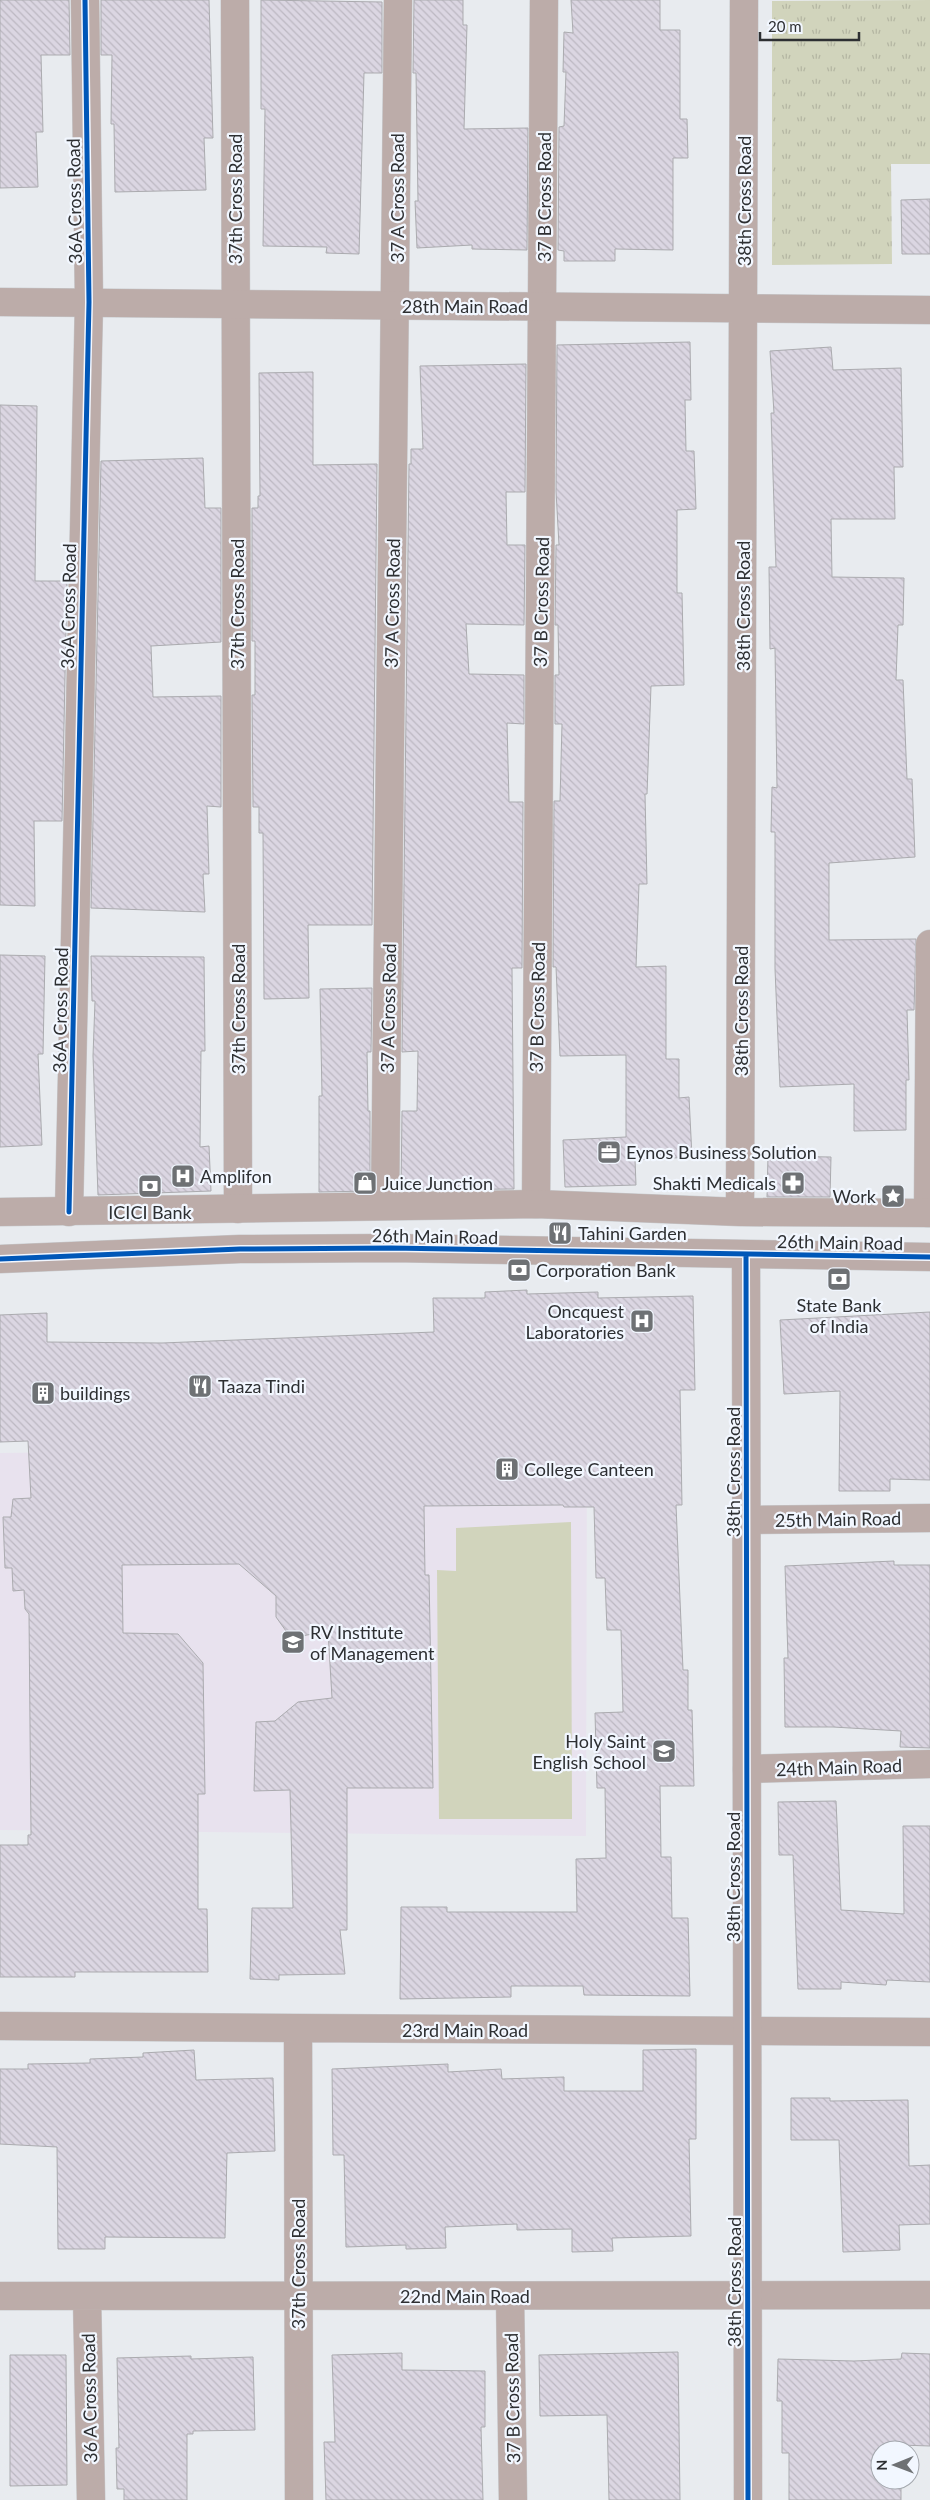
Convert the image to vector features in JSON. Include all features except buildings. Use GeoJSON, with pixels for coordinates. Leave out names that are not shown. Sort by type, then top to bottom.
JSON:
{"type":"FeatureCollection","features":[{"type":"Feature","properties":{"kind":"street","name":"36A Cross Road"},"geometry":{"type":"LineString","coordinates":[[69,1212],[88,302],[85,0]]}},
{"type":"Feature","properties":{"kind":"street","name":"37th Cross Road"},"geometry":{"type":"LineString","coordinates":[[235,0],[238,1209]]}},
{"type":"Feature","properties":{"kind":"street","name":"37 A Cross Road"},"geometry":{"type":"LineString","coordinates":[[385,1205],[398,0]]}},
{"type":"Feature","properties":{"kind":"street","name":"37 B Cross Road"},"geometry":{"type":"LineString","coordinates":[[536,1204],[544,306],[544,0]]}},
{"type":"Feature","properties":{"kind":"street","name":"38th Cross Road"},"geometry":{"type":"LineString","coordinates":[[740,1212],[745,308],[744,0]]}},
{"type":"Feature","properties":{"kind":"street","name":"28th Main Road"},"geometry":{"type":"LineString","coordinates":[[0,302],[930,310]]}},
{"type":"Feature","properties":{"kind":"street"},"geometry":{"type":"LineString","coordinates":[[929,1213],[930,944]]}},
{"type":"Feature","properties":{"kind":"street","name":"26th Main Road"},"geometry":{"type":"LineString","coordinates":[[0,1212],[536,1204],[740,1212],[929,1213]]}},
{"type":"Feature","properties":{"kind":"street","name":"26th Main Road"},"geometry":{"type":"LineString","coordinates":[[0,1259],[240,1248],[391,1248],[930,1257]]}},
{"type":"Feature","properties":{"kind":"street","name":"38th Cross Road"},"geometry":{"type":"LineString","coordinates":[[746,1255],[748,2500]]}},
{"type":"Feature","properties":{"kind":"street","name":"25th Main Road"},"geometry":{"type":"LineString","coordinates":[[746,1520],[930,1518]]}},
{"type":"Feature","properties":{"kind":"street","name":"24th Main Road"},"geometry":{"type":"LineString","coordinates":[[747,1769],[930,1764]]}},
{"type":"Feature","properties":{"kind":"street","name":"23rd Main Road"},"geometry":{"type":"LineString","coordinates":[[0,2026],[930,2032]]}},
{"type":"Feature","properties":{"kind":"street","name":"37th Cross Road"},"geometry":{"type":"LineString","coordinates":[[298,2029],[299,2500]]}},
{"type":"Feature","properties":{"kind":"street","name":"22nd Main Road"},"geometry":{"type":"LineString","coordinates":[[0,2296],[930,2295]]}},
{"type":"Feature","properties":{"kind":"street","name":"37 B Cross Road"},"geometry":{"type":"LineString","coordinates":[[510,2296],[513,2500]]}},
{"type":"Feature","properties":{"kind":"street","name":"36 A Cross Road"},"geometry":{"type":"LineString","coordinates":[[87,2297],[91,2500]]}},
{"type":"Feature","properties":{"kind":"shaded area","name":"RV Institute of Management"},"geometry":{"type":"Polygon","coordinates":[[[587,1446],[586,1836],[0,1830],[0,1453],[587,1446]]]}},
{"type":"Feature","properties":{"kind":"green space"},"geometry":{"type":"Polygon","coordinates":[[[930,0],[930,164],[891,164],[892,264],[772,265],[772,1],[930,0]]]}},
{"type":"Feature","properties":{"kind":"green space"},"geometry":{"type":"Polygon","coordinates":[[[571,1522],[572,1819],[439,1819],[437,1570],[456,1571],[456,1528],[571,1522]]]}},
{"type":"Feature","properties":{"kind":"cycle path"},"geometry":{"type":"LineString","coordinates":[[69,1212],[89,302],[85,0]]}},
{"type":"Feature","properties":{"kind":"cycle path"},"geometry":{"type":"LineString","coordinates":[[0,1259],[240,1249],[391,1248],[930,1257]]}},
{"type":"Feature","properties":{"kind":"cycle path"},"geometry":{"type":"LineString","coordinates":[[746,1255],[748,2500]]}},
{"type":"Feature","properties":{"kind":"place","name":"Eynos Business Solution"},"geometry":{"type":"Point","coordinates":[609,1152]}},
{"type":"Feature","properties":{"kind":"place","name":"Amplifon"},"geometry":{"type":"Point","coordinates":[183,1176]}},
{"type":"Feature","properties":{"kind":"place","name":"Juice Junction"},"geometry":{"type":"Point","coordinates":[365,1183]}},
{"type":"Feature","properties":{"kind":"place","name":"Shakti Medicals"},"geometry":{"type":"Point","coordinates":[793,1183]}},
{"type":"Feature","properties":{"kind":"place","name":"ICICI Bank"},"geometry":{"type":"Point","coordinates":[150,1186]}},
{"type":"Feature","properties":{"kind":"place","name":"Work"},"geometry":{"type":"Point","coordinates":[893,1196]}},
{"type":"Feature","properties":{"kind":"place","name":"Tahini Garden"},"geometry":{"type":"Point","coordinates":[560,1233]}},
{"type":"Feature","properties":{"kind":"place","name":"Corporation Bank"},"geometry":{"type":"Point","coordinates":[519,1270]}},
{"type":"Feature","properties":{"kind":"place","name":"State Bank of India"},"geometry":{"type":"Point","coordinates":[839,1279]}},
{"type":"Feature","properties":{"kind":"place","name":"Oncquest Laboratories"},"geometry":{"type":"Point","coordinates":[642,1321]}},
{"type":"Feature","properties":{"kind":"place","name":"Taaza Tindi"},"geometry":{"type":"Point","coordinates":[200,1386]}},
{"type":"Feature","properties":{"kind":"place","name":"buildings"},"geometry":{"type":"Point","coordinates":[43,1393]}},
{"type":"Feature","properties":{"kind":"place","name":"College Canteen"},"geometry":{"type":"Point","coordinates":[507,1469]}},
{"type":"Feature","properties":{"kind":"place","name":"RV Institute of Management"},"geometry":{"type":"Point","coordinates":[293,1642]}},
{"type":"Feature","properties":{"kind":"place","name":"Holy Saint English School"},"geometry":{"type":"Point","coordinates":[664,1751]}}]}
